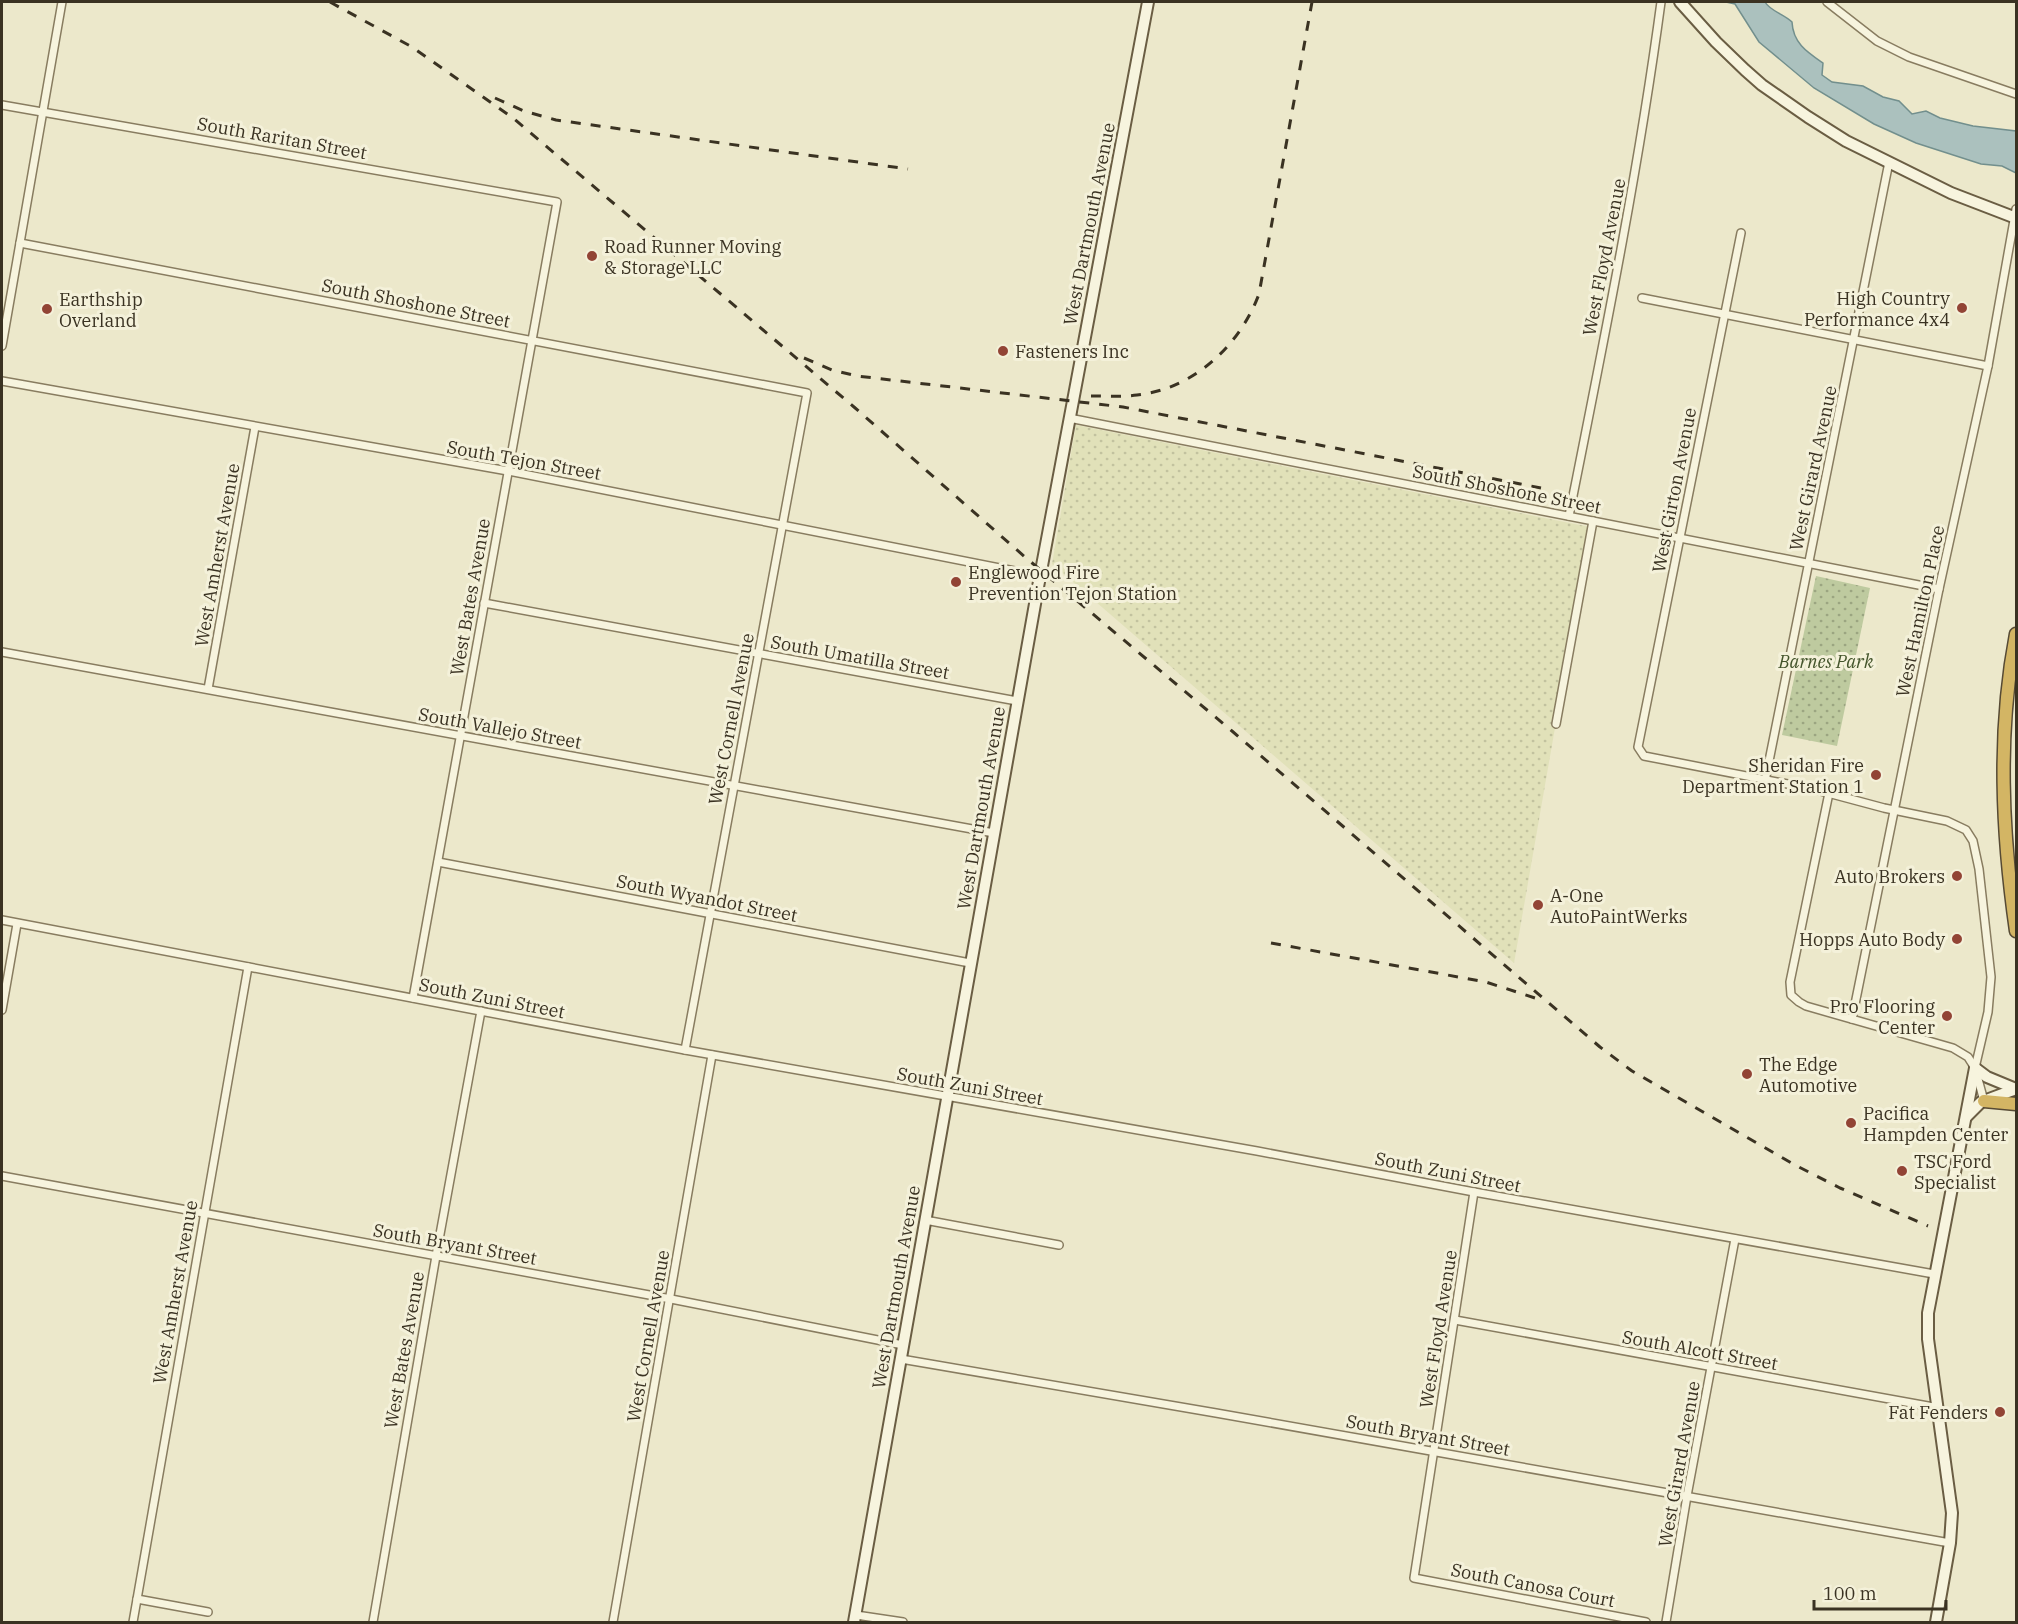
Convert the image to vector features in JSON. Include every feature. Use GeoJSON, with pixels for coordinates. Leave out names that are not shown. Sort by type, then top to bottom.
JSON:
{"type":"FeatureCollection","features":[{"type":"Feature","properties":{"kind":"highway"},"geometry":{"type":"LineString","coordinates":[[2016,634],[2006,717],[2003,782],[2008,864],[2016,932]]}},
{"type":"Feature","properties":{"kind":"highway"},"geometry":{"type":"LineString","coordinates":[[1984,1101],[2016,1104]]}},
{"type":"Feature","properties":{"kind":"main road","name":"West Dartmouth Avenue"},"geometry":{"type":"LineString","coordinates":[[855,1619],[1017,701],[1148,2]]}},
{"type":"Feature","properties":{"kind":"main road"},"geometry":{"type":"LineString","coordinates":[[1680,2],[1716,42],[1762,85],[1827,129],[1951,193],[2016,214]]}},
{"type":"Feature","properties":{"kind":"main road"},"geometry":{"type":"LineString","coordinates":[[1936,1623],[1950,1543],[1952,1513],[1928,1330],[1928,1313],[1976,1068],[1987,1077],[2016,1089]]}},
{"type":"Feature","properties":{"kind":"main road"},"geometry":{"type":"LineString","coordinates":[[1966,1117],[1973,1108],[1984,1101],[2016,1089]]}},
{"type":"Feature","properties":{"kind":"street"},"geometry":{"type":"LineString","coordinates":[[2,346],[62,2]]}},
{"type":"Feature","properties":{"kind":"street","name":"West Floyd Avenue"},"geometry":{"type":"LineString","coordinates":[[1569,516],[1617,275],[1648,97],[1661,2]]}},
{"type":"Feature","properties":{"kind":"street"},"geometry":{"type":"LineString","coordinates":[[1827,2],[1876,41],[1909,57],[2016,94]]}},
{"type":"Feature","properties":{"kind":"street","name":"South Raritan Street"},"geometry":{"type":"LineString","coordinates":[[2,105],[557,202]]}},
{"type":"Feature","properties":{"kind":"street","name":"West Girard Avenue"},"geometry":{"type":"LineString","coordinates":[[1765,781],[1889,162]]}},
{"type":"Feature","properties":{"kind":"street","name":"West Bates Avenue"},"geometry":{"type":"LineString","coordinates":[[413,998],[557,202]]}},
{"type":"Feature","properties":{"kind":"street","name":"West Hamilton Place"},"geometry":{"type":"LineString","coordinates":[[1852,1019],[1988,366],[2016,214]]}},
{"type":"Feature","properties":{"kind":"street","name":"West Girton Avenue"},"geometry":{"type":"LineString","coordinates":[[1741,233],[1638,747],[1644,756],[1765,781]]}},
{"type":"Feature","properties":{"kind":"street","name":"South Shoshone Street"},"geometry":{"type":"LineString","coordinates":[[20,243],[807,393]]}},
{"type":"Feature","properties":{"kind":"street"},"geometry":{"type":"LineString","coordinates":[[1642,298],[1988,366]]}},
{"type":"Feature","properties":{"kind":"street","name":"South Tejon Street"},"geometry":{"type":"LineString","coordinates":[[2,381],[508,471],[1040,576]]}},
{"type":"Feature","properties":{"kind":"street","name":"West Cornell Avenue"},"geometry":{"type":"LineString","coordinates":[[684,1050],[807,393]]}},
{"type":"Feature","properties":{"kind":"street","name":"South Shoshone Street"},"geometry":{"type":"LineString","coordinates":[[1070,418],[1940,589]]}},
{"type":"Feature","properties":{"kind":"street","name":"West Amherst Avenue"},"geometry":{"type":"LineString","coordinates":[[208,689],[255,427]]}},
{"type":"Feature","properties":{"kind":"street"},"geometry":{"type":"LineString","coordinates":[[1556,724],[1593,521]]}},
{"type":"Feature","properties":{"kind":"street","name":"South Umatilla Street"},"geometry":{"type":"LineString","coordinates":[[484,603],[1017,701]]}},
{"type":"Feature","properties":{"kind":"street","name":"South Vallejo Street"},"geometry":{"type":"LineString","coordinates":[[2,652],[994,833]]}},
{"type":"Feature","properties":{"kind":"street"},"geometry":{"type":"LineString","coordinates":[[1765,781],[1829,793],[1954,823],[1966,830],[1973,841],[1979,869],[1991,977],[1990,999],[1976,1068]]}},
{"type":"Feature","properties":{"kind":"street"},"geometry":{"type":"LineString","coordinates":[[1829,793],[1790,989],[1791,995],[1798,1002],[1953,1048],[1968,1057],[1976,1068],[1984,1101]]}},
{"type":"Feature","properties":{"kind":"street","name":"South Wyandot Street"},"geometry":{"type":"LineString","coordinates":[[438,862],[970,963]]}},
{"type":"Feature","properties":{"kind":"street","name":"South Zuni Street"},"geometry":{"type":"LineString","coordinates":[[2,920],[684,1050],[1219,1144],[1934,1274]]}},
{"type":"Feature","properties":{"kind":"street"},"geometry":{"type":"LineString","coordinates":[[2,1010],[17,924]]}},
{"type":"Feature","properties":{"kind":"street","name":"West Amherst Avenue"},"geometry":{"type":"LineString","coordinates":[[133,1623],[248,967]]}},
{"type":"Feature","properties":{"kind":"street","name":"West Bates Avenue"},"geometry":{"type":"LineString","coordinates":[[372,1623],[481,1011]]}},
{"type":"Feature","properties":{"kind":"street","name":"West Cornell Avenue"},"geometry":{"type":"LineString","coordinates":[[613,1623],[712,1055]]}},
{"type":"Feature","properties":{"kind":"street","name":"South Bryant Street"},"geometry":{"type":"LineString","coordinates":[[2,1176],[671,1299],[903,1345]]}},
{"type":"Feature","properties":{"kind":"street","name":"West Floyd Avenue"},"geometry":{"type":"LineString","coordinates":[[1414,1578],[1474,1192]]}},
{"type":"Feature","properties":{"kind":"street"},"geometry":{"type":"LineString","coordinates":[[925,1220],[1059,1245]]}},
{"type":"Feature","properties":{"kind":"street","name":"West Girard Avenue"},"geometry":{"type":"LineString","coordinates":[[1666,1623],[1735,1239]]}},
{"type":"Feature","properties":{"kind":"street","name":"South Alcott Street"},"geometry":{"type":"LineString","coordinates":[[1455,1320],[1939,1408]]}},
{"type":"Feature","properties":{"kind":"street","name":"South Bryant Street"},"geometry":{"type":"LineString","coordinates":[[901,1359],[1950,1543]]}},
{"type":"Feature","properties":{"kind":"street","name":"South Canosa Court"},"geometry":{"type":"LineString","coordinates":[[1414,1578],[1646,1623]]}},
{"type":"Feature","properties":{"kind":"street"},"geometry":{"type":"LineString","coordinates":[[137,1599],[208,1612]]}},
{"type":"Feature","properties":{"kind":"street"},"geometry":{"type":"LineString","coordinates":[[855,1619],[903,1623]]}},
{"type":"Feature","properties":{"kind":"green space"},"geometry":{"type":"Polygon","coordinates":[[[1076,425],[1590,527],[1514,963],[1052,564],[1076,425]]]}},
{"type":"Feature","properties":{"kind":"green space","name":"Barnes Park"},"geometry":{"type":"Polygon","coordinates":[[[1816,576],[1870,588],[1837,746],[1782,735],[1816,576]]]}},
{"type":"Feature","properties":{"kind":"water"},"geometry":{"type":"Polygon","coordinates":[[[1726,2],[1765,2],[1770,8],[1789,19],[1798,41],[1806,51],[1823,63],[1822,75],[1832,82],[1863,86],[1883,97],[1899,101],[1912,114],[1926,111],[1940,118],[1973,126],[2016,131],[2016,173],[2002,166],[1981,164],[1916,143],[1874,124],[1814,88],[1759,42],[1735,4],[1726,2]]]}},
{"type":"Feature","properties":{"kind":"railway"},"geometry":{"type":"LineString","coordinates":[[330,2],[412,47],[513,118],[854,407],[1025,557],[1232,731],[1600,1047],[1632,1071],[1795,1165],[1840,1188],[1928,1226]]}},
{"type":"Feature","properties":{"kind":"railway"},"geometry":{"type":"LineString","coordinates":[[1091,396],[1137,395],[1177,384],[1196,374],[1227,347],[1251,313],[1259,294],[1312,2]]}},
{"type":"Feature","properties":{"kind":"railway"},"geometry":{"type":"LineString","coordinates":[[495,98],[524,111],[556,120],[908,169]]}},
{"type":"Feature","properties":{"kind":"railway"},"geometry":{"type":"LineString","coordinates":[[804,358],[832,370],[857,376],[1123,407],[1541,488]]}},
{"type":"Feature","properties":{"kind":"railway"},"geometry":{"type":"LineString","coordinates":[[1271,943],[1486,982],[1538,999]]}},
{"type":"Feature","properties":{"kind":"place","name":"Road Runner Moving & Storage LLC"},"geometry":{"type":"Point","coordinates":[592,256]}},
{"type":"Feature","properties":{"kind":"place","name":"High Country Performance 4x4"},"geometry":{"type":"Point","coordinates":[1962,308]}},
{"type":"Feature","properties":{"kind":"place","name":"Earthship Overland"},"geometry":{"type":"Point","coordinates":[47,309]}},
{"type":"Feature","properties":{"kind":"place","name":"Fasteners Inc"},"geometry":{"type":"Point","coordinates":[1003,351]}},
{"type":"Feature","properties":{"kind":"place","name":"Englewood Fire Prevention Tejon Station"},"geometry":{"type":"Point","coordinates":[956,582]}},
{"type":"Feature","properties":{"kind":"place","name":"Sheridan Fire Department Station 1"},"geometry":{"type":"Point","coordinates":[1876,775]}},
{"type":"Feature","properties":{"kind":"place","name":"Auto Brokers"},"geometry":{"type":"Point","coordinates":[1957,876]}},
{"type":"Feature","properties":{"kind":"place","name":"A-One AutoPaintWerks"},"geometry":{"type":"Point","coordinates":[1538,905]}},
{"type":"Feature","properties":{"kind":"place","name":"Hopps Auto Body"},"geometry":{"type":"Point","coordinates":[1957,939]}},
{"type":"Feature","properties":{"kind":"place","name":"Pro Flooring Center"},"geometry":{"type":"Point","coordinates":[1947,1016]}},
{"type":"Feature","properties":{"kind":"place","name":"The Edge Automotive"},"geometry":{"type":"Point","coordinates":[1747,1074]}},
{"type":"Feature","properties":{"kind":"place","name":"Pacifica Hampden Center"},"geometry":{"type":"Point","coordinates":[1851,1123]}},
{"type":"Feature","properties":{"kind":"place","name":"TSC Ford Specialist"},"geometry":{"type":"Point","coordinates":[1902,1171]}},
{"type":"Feature","properties":{"kind":"place","name":"Fat Fenders"},"geometry":{"type":"Point","coordinates":[2000,1412]}}]}
